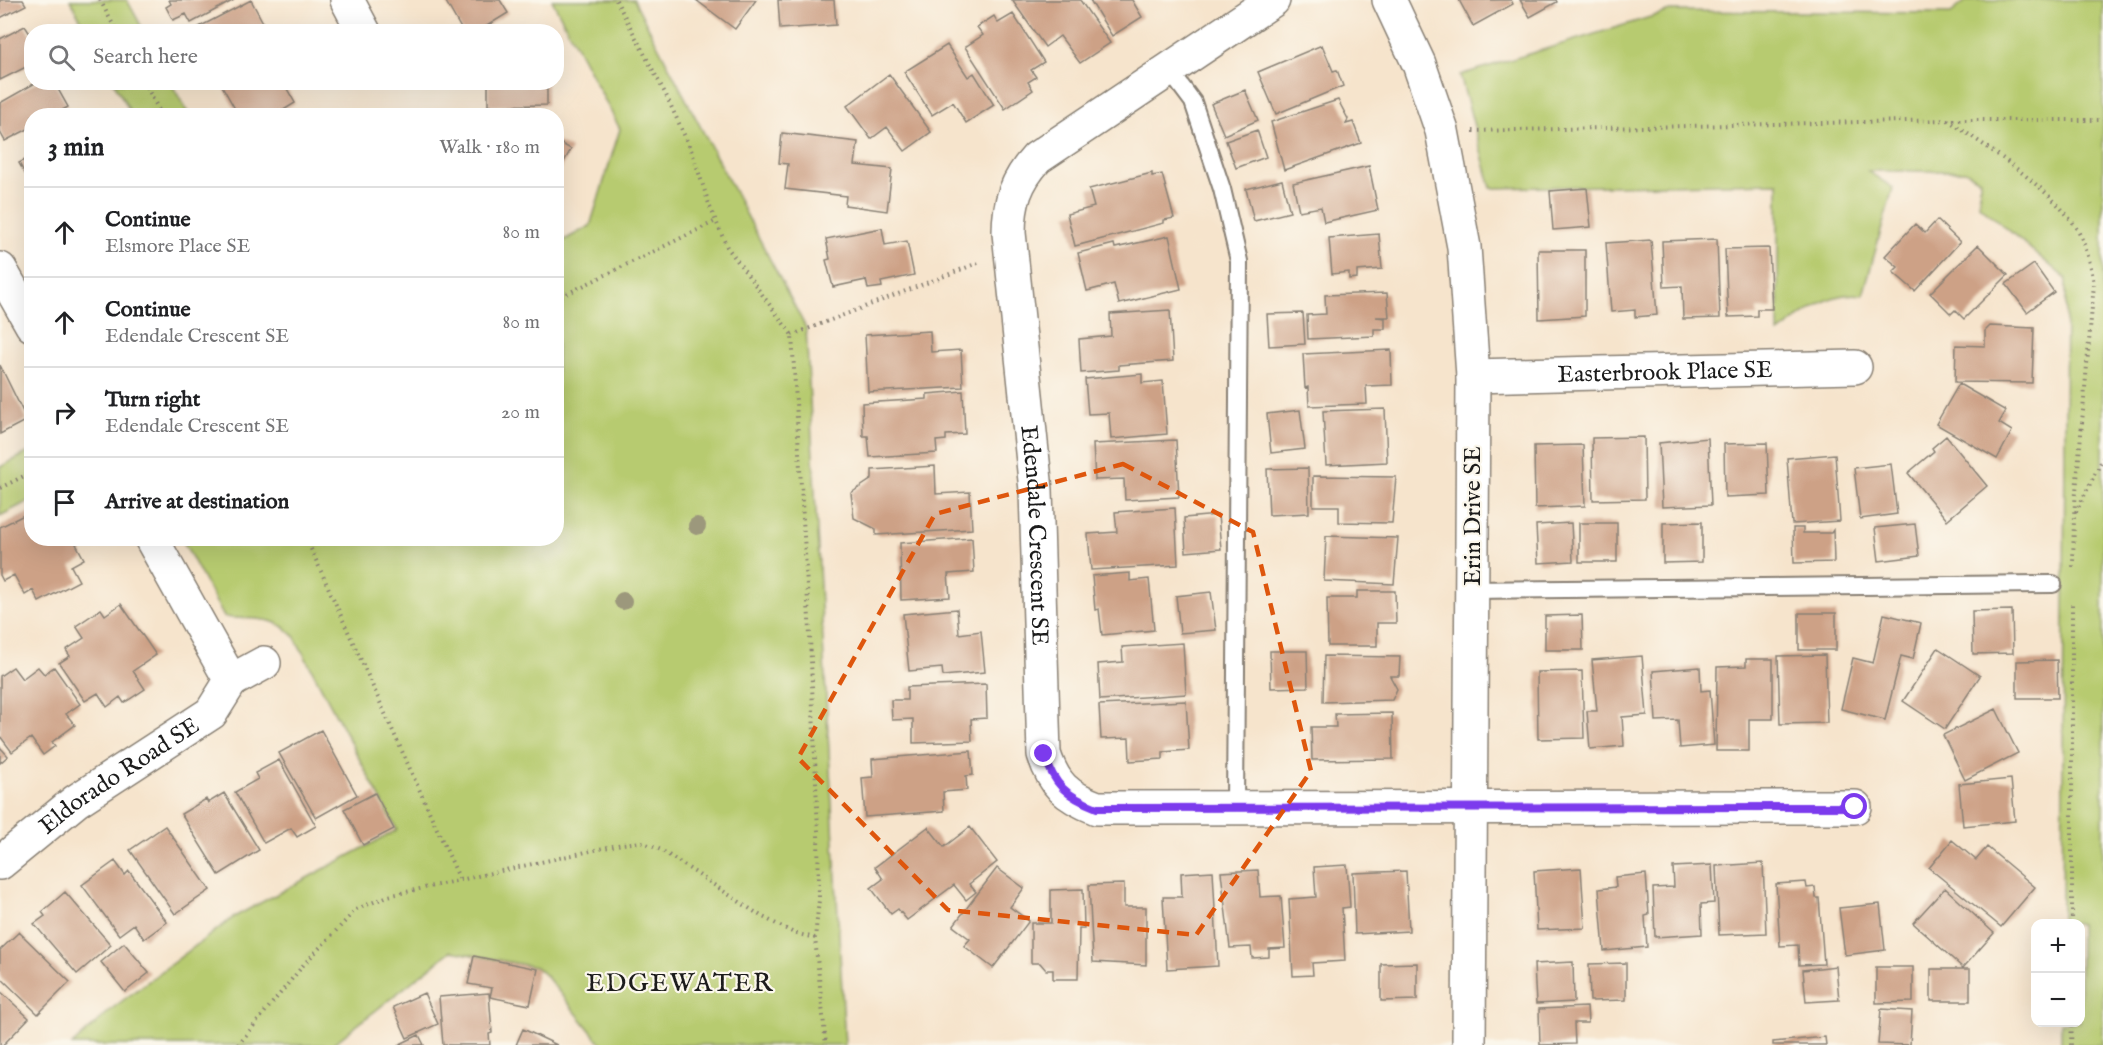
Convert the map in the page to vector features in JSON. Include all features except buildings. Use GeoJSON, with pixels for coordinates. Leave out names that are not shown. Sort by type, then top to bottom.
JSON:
{"type":"FeatureCollection","features":[{"type":"Feature","properties":{"kind":"street"},"geometry":{"type":"LineString","coordinates":[[347,0],[360,24]]}},
{"type":"Feature","properties":{"kind":"street","name":"Edendale Crescent SE"},"geometry":{"type":"LineString","coordinates":[[1273,0],[1037,158],[1023,174],[1014,190],[1009,212],[1011,250],[1035,490],[1044,754],[1051,776],[1065,792],[1097,808],[1855,807]]}},
{"type":"Feature","properties":{"kind":"street","name":"Erin Drive SE"},"geometry":{"type":"LineString","coordinates":[[1389,0],[1419,64],[1442,131],[1464,246],[1473,376],[1469,1045]]}},
{"type":"Feature","properties":{"kind":"street"},"geometry":{"type":"LineString","coordinates":[[0,269],[24,311]]}},
{"type":"Feature","properties":{"kind":"street","name":"Easterbrook Place SE"},"geometry":{"type":"LineString","coordinates":[[1473,376],[1855,367]]}},
{"type":"Feature","properties":{"kind":"street"},"geometry":{"type":"LineString","coordinates":[[155,546],[231,681]]}},
{"type":"Feature","properties":{"kind":"street","name":"Eldorado Road SE"},"geometry":{"type":"LineString","coordinates":[[0,862],[76,801],[211,713],[231,681],[264,663]]}},
{"type":"Feature","properties":{"kind":"lane"},"geometry":{"type":"LineString","coordinates":[[1169,70],[1193,102],[1222,189],[1239,261],[1235,808]]}},
{"type":"Feature","properties":{"kind":"lane"},"geometry":{"type":"LineString","coordinates":[[1472,590],[2053,584]]}},
{"type":"Feature","properties":{"kind":"path"},"geometry":{"type":"LineString","coordinates":[[100,0],[113,24]]}},
{"type":"Feature","properties":{"kind":"path"},"geometry":{"type":"LineString","coordinates":[[616,0],[666,95],[692,152],[727,247],[792,335],[810,625],[818,832],[819,900],[815,938],[826,1045]]}},
{"type":"Feature","properties":{"kind":"path"},"geometry":{"type":"LineString","coordinates":[[148,90],[158,108]]}},
{"type":"Feature","properties":{"kind":"path"},"geometry":{"type":"LineString","coordinates":[[1442,131],[1948,120],[2103,120]]}},
{"type":"Feature","properties":{"kind":"path"},"geometry":{"type":"LineString","coordinates":[[1948,120],[1991,150],[2060,207],[2077,230],[2089,256],[2094,284],[2074,515],[2073,574]]}},
{"type":"Feature","properties":{"kind":"path"},"geometry":{"type":"LineString","coordinates":[[564,295],[716,221]]}},
{"type":"Feature","properties":{"kind":"path"},"geometry":{"type":"LineString","coordinates":[[792,335],[1011,250]]}},
{"type":"Feature","properties":{"kind":"path"},"geometry":{"type":"LineString","coordinates":[[2074,515],[2103,458]]}},
{"type":"Feature","properties":{"kind":"path"},"geometry":{"type":"LineString","coordinates":[[0,488],[24,476]]}},
{"type":"Feature","properties":{"kind":"path"},"geometry":{"type":"LineString","coordinates":[[310,546],[460,880]]}},
{"type":"Feature","properties":{"kind":"path"},"geometry":{"type":"LineString","coordinates":[[2072,598],[2072,919]]}},
{"type":"Feature","properties":{"kind":"path"},"geometry":{"type":"LineString","coordinates":[[238,1045],[305,963],[357,909],[388,896],[642,842],[662,850],[761,916],[794,933],[815,938]]}},
{"type":"Feature","properties":{"kind":"path"},"geometry":{"type":"LineString","coordinates":[[2072,1027],[2072,1045]]}},
{"type":"Feature","properties":{"kind":"highlighted area"},"geometry":{"type":"Polygon","coordinates":[[[1123,464],[1253,532],[1311,771],[1196,935],[948,910],[798,758],[935,514],[1123,464]]]}},
{"type":"Feature","properties":{"kind":"green space"},"geometry":{"type":"Polygon","coordinates":[[[70,0],[127,0],[140,24],[83,24],[70,0]]]}},
{"type":"Feature","properties":{"kind":"green space"},"geometry":{"type":"Polygon","coordinates":[[[552,0],[634,0],[806,328],[845,1045],[602,1045],[547,977],[536,967],[451,951],[332,1045],[72,1045],[114,1007],[234,917],[397,830],[294,636],[270,621],[224,617],[186,546],[564,546],[564,240],[590,226],[620,129],[552,0]]]}},
{"type":"Feature","properties":{"kind":"green space"},"geometry":{"type":"Polygon","coordinates":[[[1967,0],[2103,0],[2103,1045],[2061,1045],[2061,1027],[2085,1027],[2085,919],[2062,919],[2066,279],[1979,205],[1980,180],[1965,171],[1868,171],[1893,188],[1863,295],[1850,294],[1828,300],[1808,311],[1778,333],[1778,183],[1491,188],[1460,75],[1670,11],[1951,13],[1967,0]]]}},
{"type":"Feature","properties":{"kind":"green space"},"geometry":{"type":"Polygon","coordinates":[[[118,90],[175,90],[185,108],[128,108],[118,90]]]}},
{"type":"Feature","properties":{"kind":"green space"},"geometry":{"type":"Polygon","coordinates":[[[24,455],[24,504],[0,516],[0,467],[24,455]]]}},
{"type":"Feature","properties":{"kind":"district","name":"EDGEWATER"},"geometry":{"type":"Point","coordinates":[680,982]}},
{"type":"Feature","properties":{"kind":"route"},"geometry":{"type":"LineString","coordinates":[[1044,754],[1051,776],[1065,792],[1097,808],[1855,807]]}}]}
